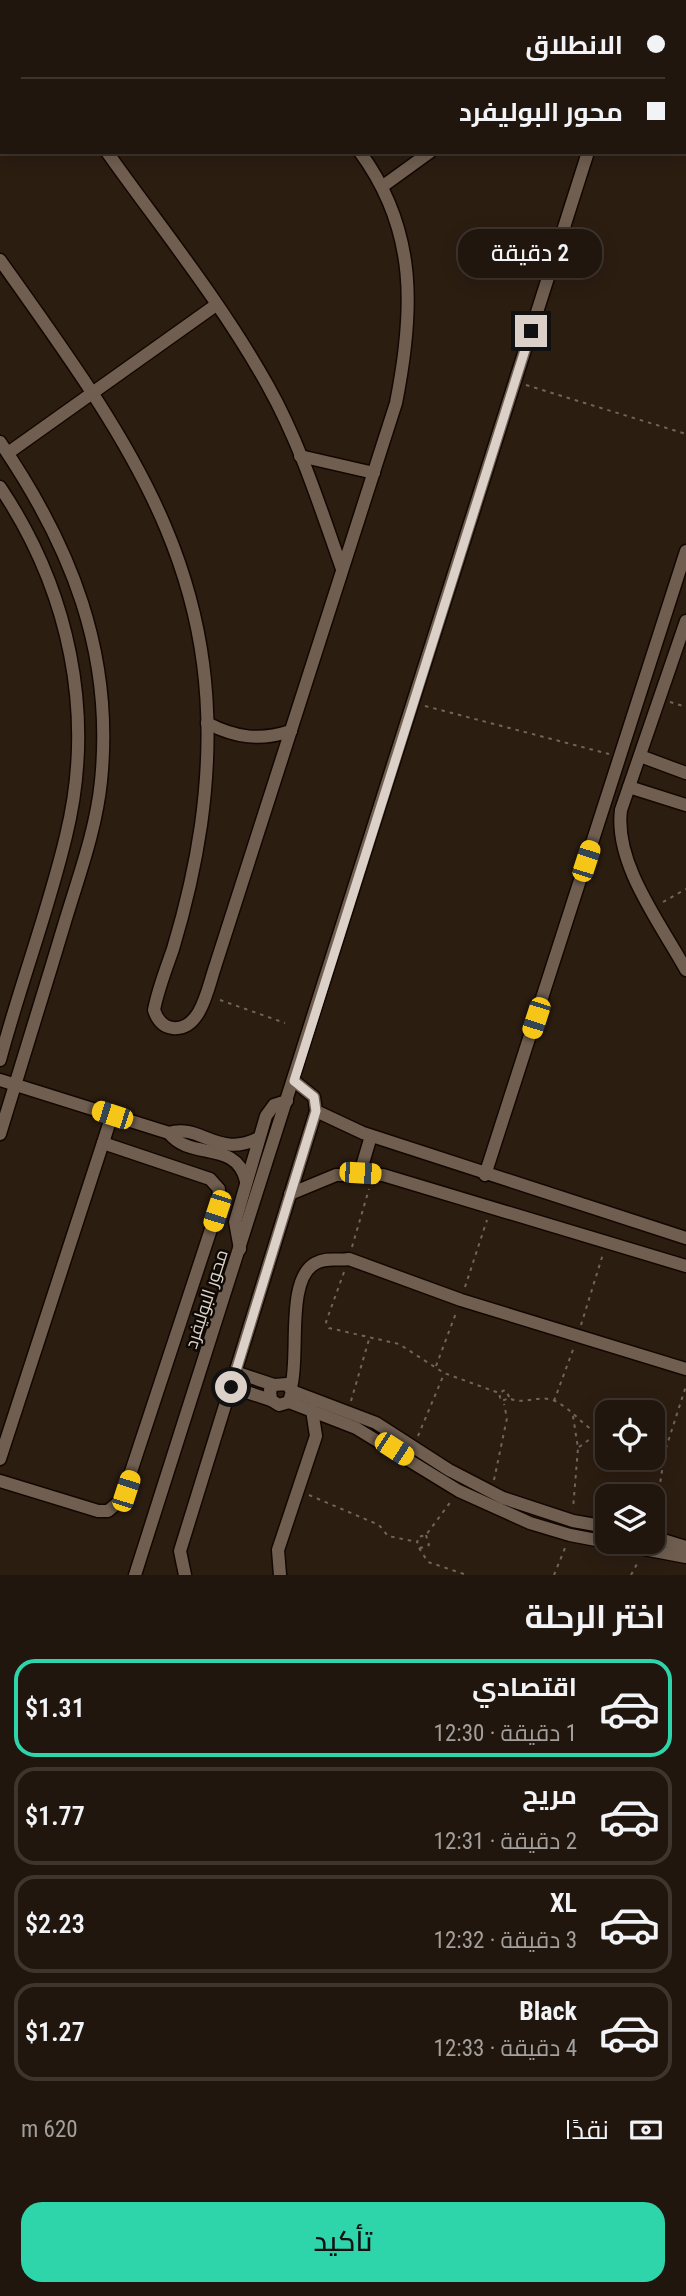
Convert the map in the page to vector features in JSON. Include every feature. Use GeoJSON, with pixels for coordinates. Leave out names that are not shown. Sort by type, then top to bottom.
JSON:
{"type":"FeatureCollection","features":[{"type":"Feature","properties":{"kind":"street"},"geometry":{"type":"LineString","coordinates":[[108,154],[216,305],[268,386],[300,456],[342,569]]}},
{"type":"Feature","properties":{"kind":"street"},"geometry":{"type":"LineString","coordinates":[[0,260],[93,391],[144,480],[183,568],[202,650],[207,723],[196,856],[186,902],[156,999],[156,1017],[169,1028],[183,1027],[194,1018],[205,995],[396,403],[408,347],[410,317],[403,248],[383,186],[361,154]]}},
{"type":"Feature","properties":{"kind":"street"},"geometry":{"type":"LineString","coordinates":[[383,186],[427,154]]}},
{"type":"Feature","properties":{"kind":"street","name":"محور البوليفرد"},"geometry":{"type":"LineString","coordinates":[[135,1575],[587,154]]}},
{"type":"Feature","properties":{"kind":"street"},"geometry":{"type":"LineString","coordinates":[[0,1134],[92,833],[101,781],[102,733],[96,662],[81,593],[52,524],[4,447],[93,391],[216,305]]}},
{"type":"Feature","properties":{"kind":"street"},"geometry":{"type":"LineString","coordinates":[[300,456],[374,473]]}},
{"type":"Feature","properties":{"kind":"street"},"geometry":{"type":"LineString","coordinates":[[0,488],[29,534],[57,600],[73,666],[79,734],[67,834],[0,1060]]}},
{"type":"Feature","properties":{"kind":"street"},"geometry":{"type":"LineString","coordinates":[[485,1174],[686,551]]}},
{"type":"Feature","properties":{"kind":"street"},"geometry":{"type":"LineString","coordinates":[[686,621],[683,642],[660,698],[621,810],[621,840],[631,869],[686,970]]}},
{"type":"Feature","properties":{"kind":"street"},"geometry":{"type":"LineString","coordinates":[[207,723],[239,736],[257,738],[291,731]]}},
{"type":"Feature","properties":{"kind":"street"},"geometry":{"type":"LineString","coordinates":[[640,756],[686,774]]}},
{"type":"Feature","properties":{"kind":"street"},"geometry":{"type":"LineString","coordinates":[[629,787],[686,806]]}},
{"type":"Feature","properties":{"kind":"street"},"geometry":{"type":"LineString","coordinates":[[0,1080],[169,1133],[184,1131],[197,1142],[232,1157],[242,1168],[247,1181]]}},
{"type":"Feature","properties":{"kind":"street"},"geometry":{"type":"LineString","coordinates":[[185,1575],[180,1551],[316,1111],[314,1097],[294,1081]]}},
{"type":"Feature","properties":{"kind":"street"},"geometry":{"type":"LineString","coordinates":[[240,1249],[235,1222],[259,1138],[270,1108],[287,1101]]}},
{"type":"Feature","properties":{"kind":"street"},"geometry":{"type":"LineString","coordinates":[[316,1111],[370,1136],[686,1238]]}},
{"type":"Feature","properties":{"kind":"street"},"geometry":{"type":"LineString","coordinates":[[0,1459],[112,1115]]}},
{"type":"Feature","properties":{"kind":"street"},"geometry":{"type":"LineString","coordinates":[[360,1173],[370,1136]]}},
{"type":"Feature","properties":{"kind":"street"},"geometry":{"type":"LineString","coordinates":[[197,1142],[235,1147],[259,1138]]}},
{"type":"Feature","properties":{"kind":"street"},"geometry":{"type":"LineString","coordinates":[[0,1480],[98,1511],[107,1511],[122,1499],[217,1211],[219,1189],[210,1178],[103,1143]]}},
{"type":"Feature","properties":{"kind":"street"},"geometry":{"type":"LineString","coordinates":[[290,1194],[324,1178],[360,1173],[374,1174],[686,1266]]}},
{"type":"Feature","properties":{"kind":"street"},"geometry":{"type":"LineString","coordinates":[[286,1390],[294,1366],[298,1297],[304,1273],[324,1260],[349,1259],[461,1300],[686,1369]]}},
{"type":"Feature","properties":{"kind":"street"},"geometry":{"type":"LineString","coordinates":[[235,1371],[348,1410],[459,1491],[595,1525]]}},
{"type":"Feature","properties":{"kind":"street"},"geometry":{"type":"LineString","coordinates":[[231,1387],[271,1399],[270,1390],[286,1390],[312,1410],[414,1446],[498,1501],[570,1535],[595,1539]]}},
{"type":"Feature","properties":{"kind":"street"},"geometry":{"type":"LineString","coordinates":[[280,1575],[278,1550],[316,1436],[312,1410]]}},
{"type":"Feature","properties":{"kind":"street"},"geometry":{"type":"LineString","coordinates":[[316,1436],[334,1418]]}},
{"type":"Feature","properties":{"kind":"street"},"geometry":{"type":"LineString","coordinates":[[665,1541],[686,1547]]}},
{"type":"Feature","properties":{"kind":"street"},"geometry":{"type":"LineString","coordinates":[[665,1552],[686,1557]]}},
{"type":"Feature","properties":{"kind":"path"},"geometry":{"type":"LineString","coordinates":[[516,382],[686,434]]}},
{"type":"Feature","properties":{"kind":"path"},"geometry":{"type":"LineString","coordinates":[[660,698],[686,707]]}},
{"type":"Feature","properties":{"kind":"path"},"geometry":{"type":"LineString","coordinates":[[414,703],[620,757]]}},
{"type":"Feature","properties":{"kind":"path"},"geometry":{"type":"LineString","coordinates":[[652,908],[686,889]]}},
{"type":"Feature","properties":{"kind":"path"},"geometry":{"type":"LineString","coordinates":[[205,995],[285,1023]]}},
{"type":"Feature","properties":{"kind":"path"},"geometry":{"type":"LineString","coordinates":[[374,1174],[326,1324],[329,1328],[370,1335],[398,1344],[444,1373],[499,1393],[509,1392],[510,1398]]}},
{"type":"Feature","properties":{"kind":"path"},"geometry":{"type":"LineString","coordinates":[[436,1367],[491,1209]]}},
{"type":"Feature","properties":{"kind":"path"},"geometry":{"type":"LineString","coordinates":[[554,1401],[578,1336],[606,1243]]}},
{"type":"Feature","properties":{"kind":"path"},"geometry":{"type":"LineString","coordinates":[[348,1410],[370,1335]]}},
{"type":"Feature","properties":{"kind":"path"},"geometry":{"type":"LineString","coordinates":[[414,1446],[444,1373]]}},
{"type":"Feature","properties":{"kind":"path"},"geometry":{"type":"LineString","coordinates":[[665,1451],[686,1386]]}},
{"type":"Feature","properties":{"kind":"path"},"geometry":{"type":"LineString","coordinates":[[498,1501],[507,1418],[499,1393]]}},
{"type":"Feature","properties":{"kind":"path"},"geometry":{"type":"LineString","coordinates":[[510,1398],[521,1402],[535,1398],[554,1401],[595,1431]]}},
{"type":"Feature","properties":{"kind":"path"},"geometry":{"type":"LineString","coordinates":[[504,1403],[510,1398]]}},
{"type":"Feature","properties":{"kind":"path"},"geometry":{"type":"LineString","coordinates":[[573,1416],[578,1448],[573,1521]]}},
{"type":"Feature","properties":{"kind":"path"},"geometry":{"type":"LineString","coordinates":[[578,1448],[590,1439],[595,1439]]}},
{"type":"Feature","properties":{"kind":"path"},"geometry":{"type":"LineString","coordinates":[[299,1491],[379,1525],[388,1536],[416,1542],[428,1562],[467,1575]]}},
{"type":"Feature","properties":{"kind":"path"},"geometry":{"type":"LineString","coordinates":[[416,1542],[418,1537],[426,1535],[459,1491]]}},
{"type":"Feature","properties":{"kind":"path"},"geometry":{"type":"LineString","coordinates":[[419,1547],[429,1545],[426,1535]]}},
{"type":"Feature","properties":{"kind":"path"},"geometry":{"type":"LineString","coordinates":[[554,1575],[570,1535]]}},
{"type":"Feature","properties":{"kind":"path"},"geometry":{"type":"LineString","coordinates":[[631,1575],[642,1554]]}},
{"type":"Feature","properties":{"kind":"route"},"geometry":{"type":"LineString","coordinates":[[231,1387],[316,1111],[317,1102],[314,1097],[294,1081],[531,331]]}}]}
